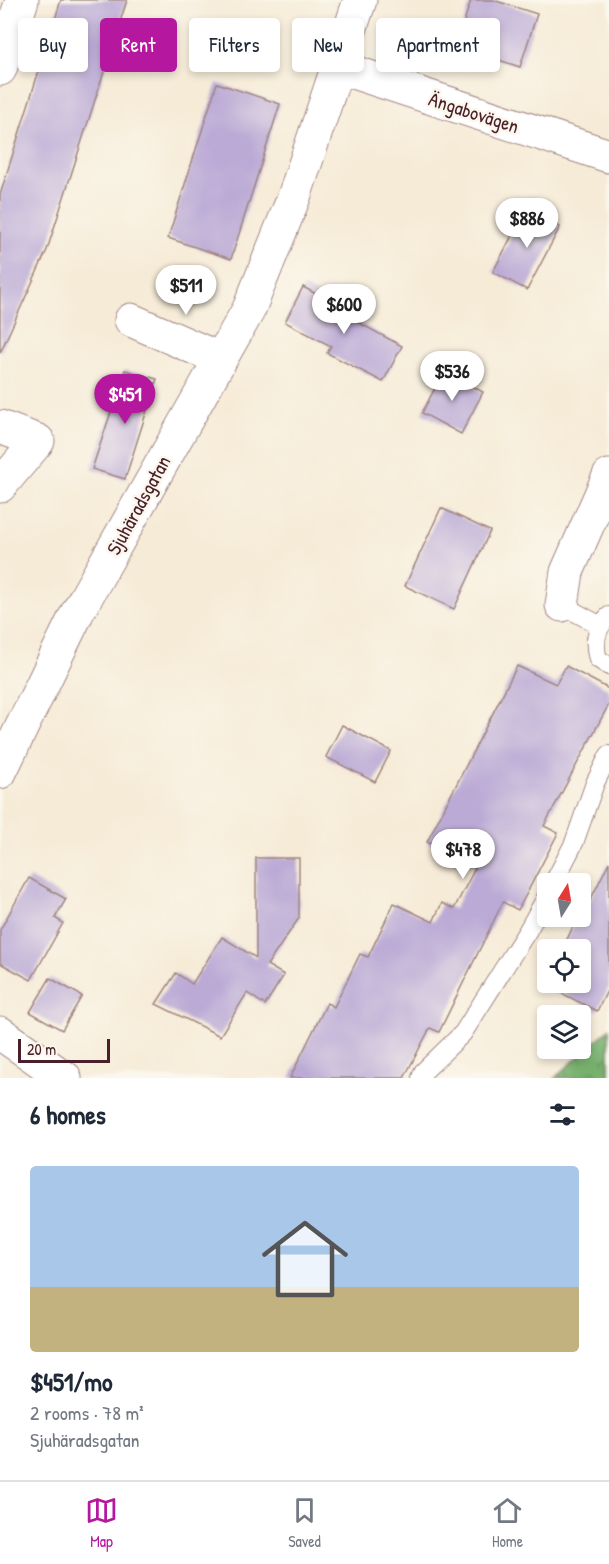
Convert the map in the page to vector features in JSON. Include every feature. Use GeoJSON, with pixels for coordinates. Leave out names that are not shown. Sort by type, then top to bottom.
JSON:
{"type":"FeatureCollection","features":[{"type":"Feature","properties":{"kind":"street"},"geometry":{"type":"LineString","coordinates":[[0,69],[22,0]]}},
{"type":"Feature","properties":{"kind":"street","name":"Sjuhäradsgatan"},"geometry":{"type":"LineString","coordinates":[[354,18],[360,0]]}},
{"type":"Feature","properties":{"kind":"street","name":"Sjuhäradsgatan"},"geometry":{"type":"LineString","coordinates":[[0,772],[77,613],[249,309],[290,207],[336,72]]}},
{"type":"Feature","properties":{"kind":"street","name":"Ängabovägen"},"geometry":{"type":"LineString","coordinates":[[353,72],[609,156]]}},
{"type":"Feature","properties":{"kind":"street"},"geometry":{"type":"LineString","coordinates":[[132,320],[220,359]]}},
{"type":"Feature","properties":{"kind":"street"},"geometry":{"type":"LineString","coordinates":[[0,427],[38,441],[0,486]]}},
{"type":"Feature","properties":{"kind":"street"},"geometry":{"type":"LineString","coordinates":[[562,605],[567,572],[609,476]]}},
{"type":"Feature","properties":{"kind":"street"},"geometry":{"type":"LineString","coordinates":[[0,1033],[65,1078]]}},
{"type":"Feature","properties":{"kind":"lane"},"geometry":{"type":"LineString","coordinates":[[562,605],[604,621],[595,648],[598,659],[609,666]]}},
{"type":"Feature","properties":{"kind":"lane"},"geometry":{"type":"LineString","coordinates":[[559,873],[574,843],[595,783],[609,755]]}},
{"type":"Feature","properties":{"kind":"lane"},"geometry":{"type":"LineString","coordinates":[[421,1078],[423,1072],[463,1033],[537,914]]}},
{"type":"Feature","properties":{"kind":"green space"},"geometry":{"type":"Polygon","coordinates":[[[609,1029],[609,1078],[555,1078],[576,1059],[591,1059],[591,1045],[609,1029]]]}},
{"type":"Feature","properties":{"kind":"building"},"geometry":{"type":"Polygon","coordinates":[[[61,0],[127,0],[121,18],[100,18],[100,72],[104,72],[47,250],[0,353],[0,195],[38,72],[88,72],[88,18],[55,18],[61,0]]]}},
{"type":"Feature","properties":{"kind":"building"},"geometry":{"type":"Polygon","coordinates":[[[471,0],[493,0],[537,14],[520,67],[500,60],[500,18],[465,18],[471,0]]]}},
{"type":"Feature","properties":{"kind":"building"},"geometry":{"type":"Polygon","coordinates":[[[217,83],[280,104],[231,259],[168,238],[217,83]]]}},
{"type":"Feature","properties":{"kind":"building"},"geometry":{"type":"Polygon","coordinates":[[[526,209],[560,227],[527,290],[493,272],[526,209]]]}},
{"type":"Feature","properties":{"kind":"building"},"geometry":{"type":"Polygon","coordinates":[[[303,287],[339,306],[337,311],[402,346],[383,382],[327,353],[331,346],[285,322],[303,287]]]}},
{"type":"Feature","properties":{"kind":"building"},"geometry":{"type":"Polygon","coordinates":[[[125,370],[157,379],[125,479],[92,469],[125,370]]]}},
{"type":"Feature","properties":{"kind":"building"},"geometry":{"type":"Polygon","coordinates":[[[444,371],[483,392],[461,434],[422,413],[444,371]]]}},
{"type":"Feature","properties":{"kind":"building"},"geometry":{"type":"Polygon","coordinates":[[[441,508],[490,531],[454,609],[405,586],[441,508]]]}},
{"type":"Feature","properties":{"kind":"building"},"geometry":{"type":"Polygon","coordinates":[[[517,666],[556,684],[566,666],[609,689],[609,704],[544,826],[558,833],[518,910],[503,902],[439,1032],[430,1028],[404,1078],[290,1078],[327,1003],[334,1007],[360,954],[368,957],[394,903],[433,922],[442,903],[454,909],[476,866],[427,842],[517,666]]]}},
{"type":"Feature","properties":{"kind":"building"},"geometry":{"type":"Polygon","coordinates":[[[342,725],[391,751],[375,782],[326,757],[342,725]]]}},
{"type":"Feature","properties":{"kind":"building"},"geometry":{"type":"Polygon","coordinates":[[[256,858],[299,858],[299,918],[267,965],[284,975],[265,1005],[247,993],[220,1036],[156,1004],[176,973],[192,984],[222,937],[256,958],[256,858]]]}},
{"type":"Feature","properties":{"kind":"building"},"geometry":{"type":"Polygon","coordinates":[[[609,862],[609,987],[597,1011],[591,1008],[591,1005],[585,1005],[561,993],[591,993],[591,939],[567,939],[573,927],[591,927],[591,899],[609,862]]]}},
{"type":"Feature","properties":{"kind":"building"},"geometry":{"type":"Polygon","coordinates":[[[29,878],[66,899],[55,918],[63,923],[31,980],[0,963],[0,930],[29,878]]]}},
{"type":"Feature","properties":{"kind":"building"},"geometry":{"type":"Polygon","coordinates":[[[50,978],[82,996],[62,1030],[30,1012],[50,978]]]}}]}
